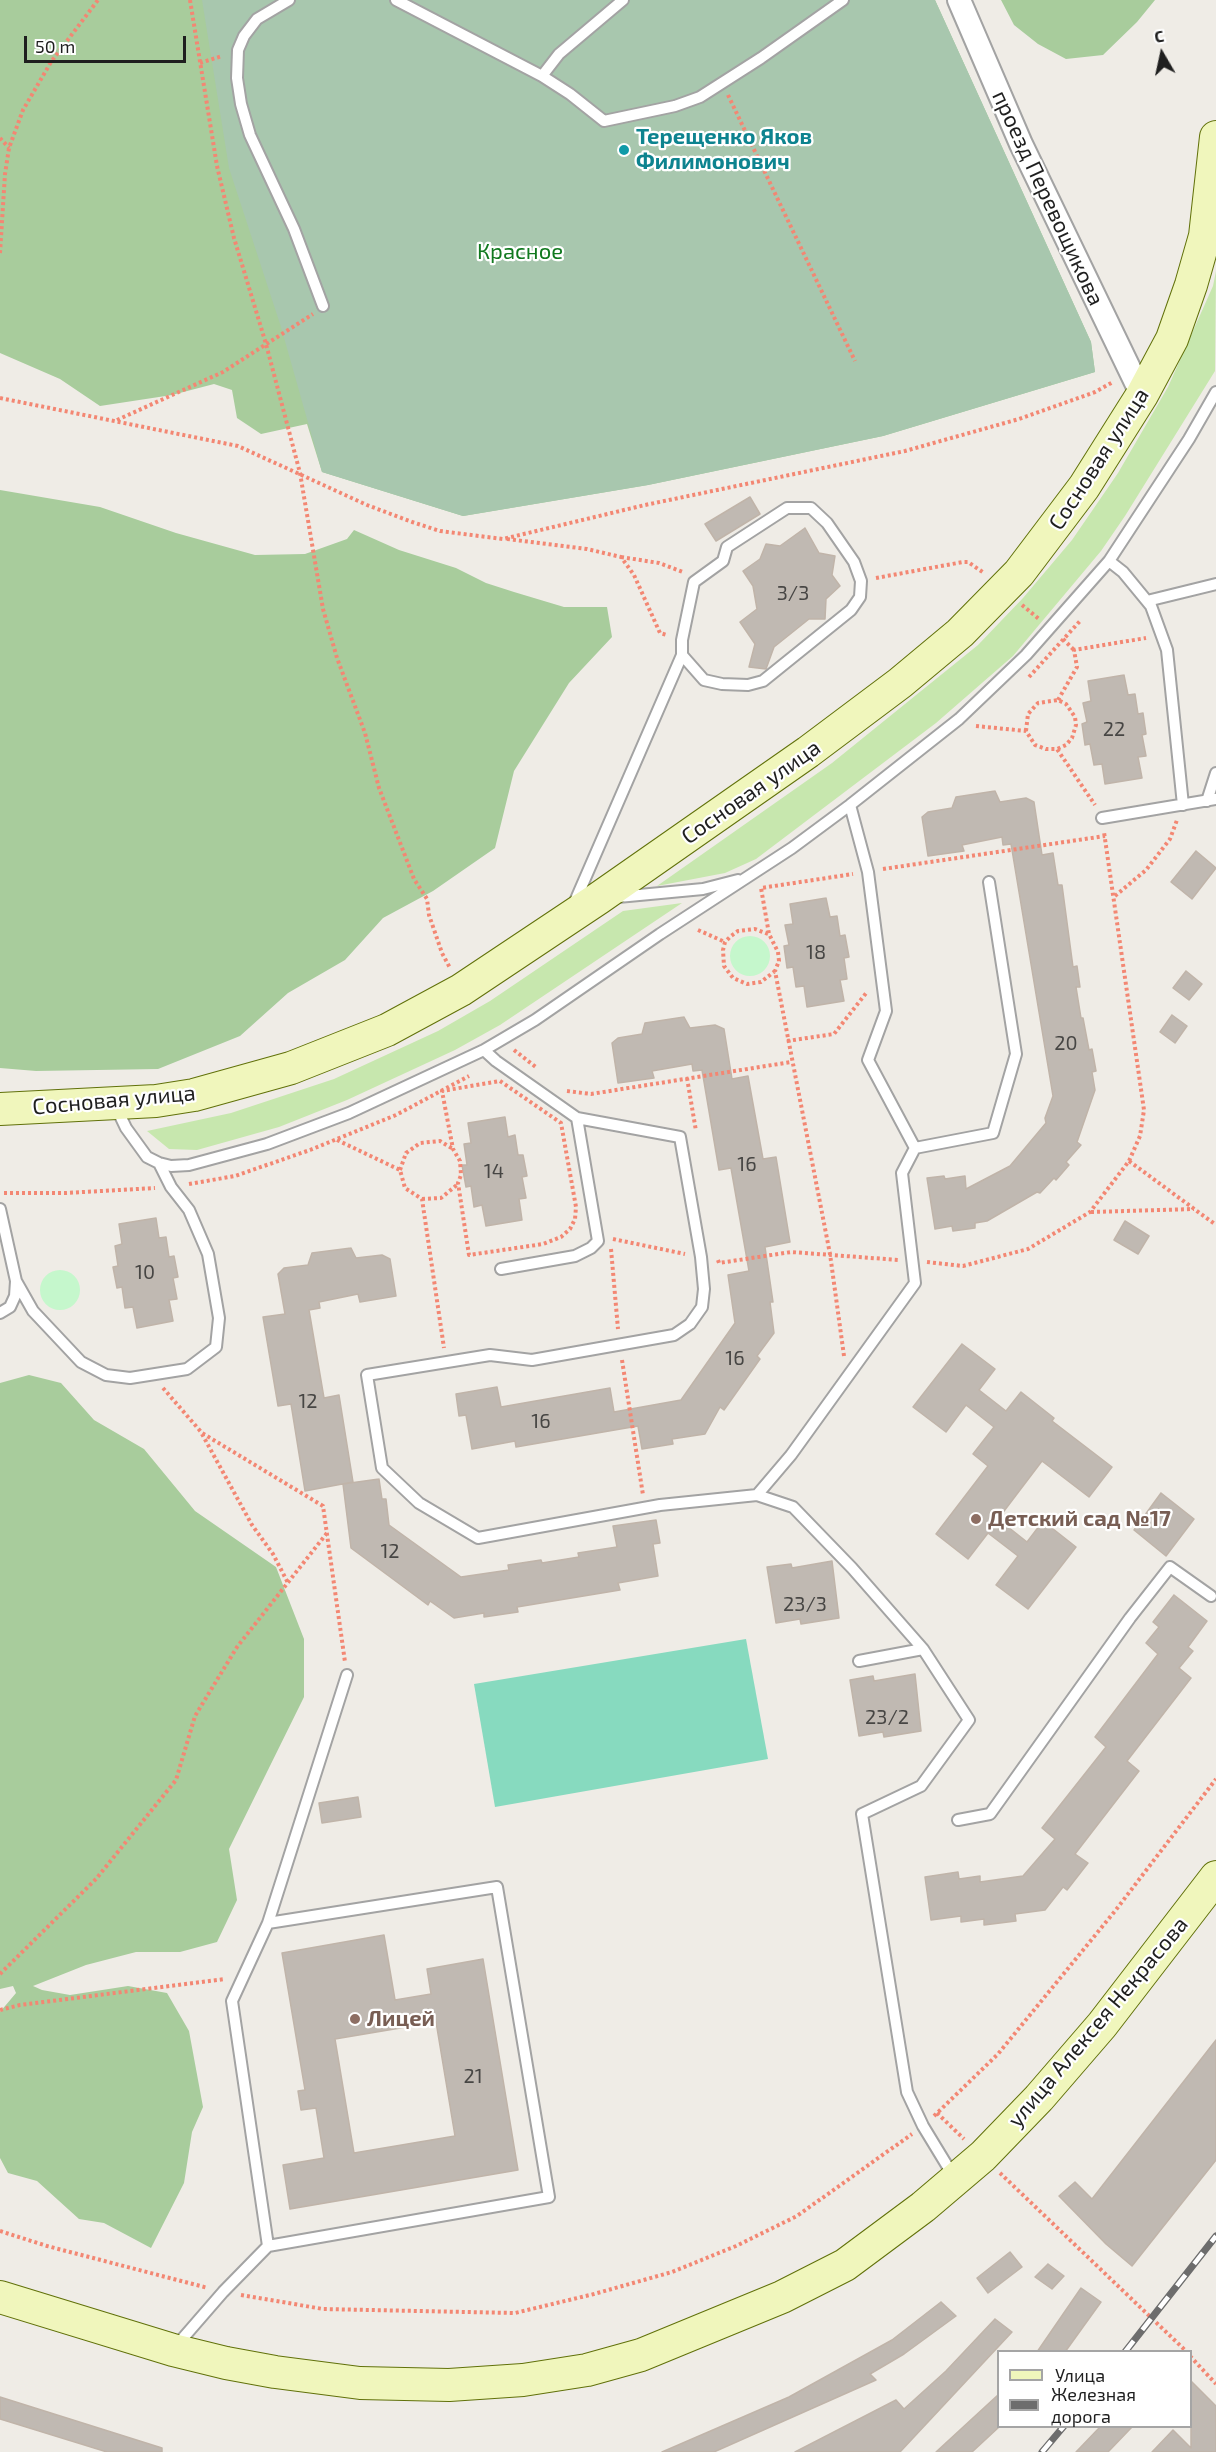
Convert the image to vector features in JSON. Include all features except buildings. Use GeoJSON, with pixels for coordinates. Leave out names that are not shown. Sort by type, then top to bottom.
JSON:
{"type":"FeatureCollection","features":[{"type":"Feature","properties":{"kind":"street","name":"проезд Перевощикова"},"geometry":{"type":"LineString","coordinates":[[958,0],[1021,144],[1136,383]]}},
{"type":"Feature","properties":{"kind":"street","name":"Сосновая улица"},"geometry":{"type":"LineString","coordinates":[[0,1109],[156,1101],[194,1095],[291,1068],[387,1030],[461,990],[567,920],[808,752],[900,683],[960,633],[1019,573],[1053,530],[1116,439],[1136,383],[1172,339],[1191,285],[1204,236],[1216,137]]}},
{"type":"Feature","properties":{"kind":"street","name":"улица Алексея Некрасова"},"geometry":{"type":"LineString","coordinates":[[0,2297],[172,2350],[275,2372],[395,2385],[449,2385],[523,2380],[587,2370],[641,2355],[783,2297],[844,2265],[900,2226],[983,2156],[1039,2098],[1102,2025],[1216,1877]]}},
{"type":"Feature","properties":{"kind":"lane"},"geometry":{"type":"LineString","coordinates":[[289,0],[257,19],[244,36],[238,51],[237,78],[241,104],[250,135],[294,229],[323,306]]}},
{"type":"Feature","properties":{"kind":"lane"},"geometry":{"type":"LineString","coordinates":[[396,0],[542,76],[570,94],[604,121],[675,106],[700,97],[723,84],[843,0]]}},
{"type":"Feature","properties":{"kind":"lane"},"geometry":{"type":"LineString","coordinates":[[542,76],[559,54],[623,0]]}},
{"type":"Feature","properties":{"kind":"lane"},"geometry":{"type":"LineString","coordinates":[[114,1104],[147,1157],[171,1166],[189,1165],[267,1144],[350,1113],[484,1050],[535,1020],[660,934],[792,848],[959,719],[1017,663],[1109,561],[1189,439],[1216,392]]}},
{"type":"Feature","properties":{"kind":"lane"},"geometry":{"type":"LineString","coordinates":[[567,920],[682,655],[682,640],[694,582],[723,561],[727,547],[788,508],[811,508],[827,523],[854,562],[861,581],[860,597],[851,610],[763,681],[748,685],[722,684],[704,680],[682,655]]}},
{"type":"Feature","properties":{"kind":"lane"},"geometry":{"type":"LineString","coordinates":[[1109,561],[1123,572],[1147,601],[1167,650],[1183,805]]}},
{"type":"Feature","properties":{"kind":"lane"},"geometry":{"type":"LineString","coordinates":[[1147,601],[1216,585]]}},
{"type":"Feature","properties":{"kind":"lane"},"geometry":{"type":"LineString","coordinates":[[1102,818],[1211,800],[1216,773]]}},
{"type":"Feature","properties":{"kind":"lane"},"geometry":{"type":"LineString","coordinates":[[850,805],[868,872],[886,1011],[868,1060],[915,1148]]}},
{"type":"Feature","properties":{"kind":"lane"},"geometry":{"type":"LineString","coordinates":[[599,898],[691,891],[747,877]]}},
{"type":"Feature","properties":{"kind":"lane"},"geometry":{"type":"LineString","coordinates":[[915,1148],[993,1133],[1016,1054],[989,882]]}},
{"type":"Feature","properties":{"kind":"lane"},"geometry":{"type":"LineString","coordinates":[[484,1050],[577,1118],[680,1137],[701,1257],[704,1288],[702,1307],[690,1324],[674,1335],[532,1360],[490,1355],[367,1375],[382,1468],[419,1503],[478,1538],[660,1505],[757,1495],[793,1507],[852,1568],[923,1649],[969,1720],[921,1786],[862,1814],[907,2092],[923,2126],[956,2179]]}},
{"type":"Feature","properties":{"kind":"lane"},"geometry":{"type":"LineString","coordinates":[[501,1269],[576,1256],[591,1248],[598,1241],[577,1118]]}},
{"type":"Feature","properties":{"kind":"lane"},"geometry":{"type":"LineString","coordinates":[[757,1495],[792,1455],[915,1283],[902,1173],[915,1148]]}},
{"type":"Feature","properties":{"kind":"lane"},"geometry":{"type":"LineString","coordinates":[[16,1281],[33,1311],[81,1362],[106,1375],[130,1378],[187,1369],[216,1347],[219,1318],[208,1254],[189,1210],[171,1187],[159,1163]]}},
{"type":"Feature","properties":{"kind":"lane"},"geometry":{"type":"LineString","coordinates":[[0,1209],[16,1281],[15,1296],[10,1307],[0,1314]]}},
{"type":"Feature","properties":{"kind":"lane"},"geometry":{"type":"LineString","coordinates":[[958,1820],[990,1814],[1130,1618],[1170,1567],[1214,1594]]}},
{"type":"Feature","properties":{"kind":"lane"},"geometry":{"type":"LineString","coordinates":[[859,1661],[923,1649]]}},
{"type":"Feature","properties":{"kind":"lane"},"geometry":{"type":"LineString","coordinates":[[268,2246],[232,2001],[268,1923],[347,1675]]}},
{"type":"Feature","properties":{"kind":"lane"},"geometry":{"type":"LineString","coordinates":[[172,2350],[223,2292],[268,2246],[549,2197],[497,1887],[268,1923]]}},
{"type":"Feature","properties":{"kind":"path"},"geometry":{"type":"LineString","coordinates":[[0,253],[9,148],[23,110],[51,62],[98,0]]}},
{"type":"Feature","properties":{"kind":"path"},"geometry":{"type":"LineString","coordinates":[[189,0],[217,166],[234,238],[266,344],[300,473],[323,609],[337,658],[365,733],[378,788],[414,879],[427,899],[429,915],[442,952],[461,990]]}},
{"type":"Feature","properties":{"kind":"path"},"geometry":{"type":"LineString","coordinates":[[200,63],[238,51]]}},
{"type":"Feature","properties":{"kind":"path"},"geometry":{"type":"LineString","coordinates":[[723,84],[855,361]]}},
{"type":"Feature","properties":{"kind":"path"},"geometry":{"type":"LineString","coordinates":[[0,138],[9,148]]}},
{"type":"Feature","properties":{"kind":"path"},"geometry":{"type":"LineString","coordinates":[[115,421],[223,372],[323,306]]}},
{"type":"Feature","properties":{"kind":"path"},"geometry":{"type":"LineString","coordinates":[[503,539],[645,506],[905,451],[1018,418],[1095,392],[1136,383]]}},
{"type":"Feature","properties":{"kind":"path"},"geometry":{"type":"LineString","coordinates":[[0,398],[238,446],[367,505],[440,531],[587,549],[681,569]]}},
{"type":"Feature","properties":{"kind":"path"},"geometry":{"type":"LineString","coordinates":[[621,557],[634,575],[660,633]]}},
{"type":"Feature","properties":{"kind":"path"},"geometry":{"type":"LineString","coordinates":[[1074,650],[1162,636]]}},
{"type":"Feature","properties":{"kind":"path"},"geometry":{"type":"LineString","coordinates":[[1058,700],[1077,667],[1074,650],[1064,640]]}},
{"type":"Feature","properties":{"kind":"path"},"geometry":{"type":"LineString","coordinates":[[1058,700],[1071,709],[1076,725],[1072,738],[1058,749],[1046,749],[1035,745],[1026,731],[1026,722],[1032,708],[1038,703],[1058,700]]}},
{"type":"Feature","properties":{"kind":"path"},"geometry":{"type":"LineString","coordinates":[[976,726],[1026,731]]}},
{"type":"Feature","properties":{"kind":"path"},"geometry":{"type":"LineString","coordinates":[[717,1252],[719,1263],[791,1252],[963,1266],[1028,1249],[1090,1212],[1129,1161],[1140,1136],[1144,1110],[1102,818],[1058,749]]}},
{"type":"Feature","properties":{"kind":"path"},"geometry":{"type":"LineString","coordinates":[[1114,896],[1146,870],[1170,839],[1183,805]]}},
{"type":"Feature","properties":{"kind":"path"},"geometry":{"type":"LineString","coordinates":[[847,1377],[830,1254],[775,971],[778,951],[769,934],[761,888],[1105,836]]}},
{"type":"Feature","properties":{"kind":"path"},"geometry":{"type":"LineString","coordinates":[[698,930],[725,942]]}},
{"type":"Feature","properties":{"kind":"path"},"geometry":{"type":"LineString","coordinates":[[769,934],[759,930],[738,931],[725,942],[724,966],[733,978],[754,984],[765,980],[775,971]]}},
{"type":"Feature","properties":{"kind":"path"},"geometry":{"type":"LineString","coordinates":[[788,1041],[834,1034],[873,984]]}},
{"type":"Feature","properties":{"kind":"path"},"geometry":{"type":"LineString","coordinates":[[514,1050],[540,1070]]}},
{"type":"Feature","properties":{"kind":"path"},"geometry":{"type":"LineString","coordinates":[[558,1084],[567,1091],[591,1094],[791,1062]]}},
{"type":"Feature","properties":{"kind":"path"},"geometry":{"type":"LineString","coordinates":[[687,1078],[697,1137]]}},
{"type":"Feature","properties":{"kind":"path"},"geometry":{"type":"LineString","coordinates":[[500,1081],[561,1123],[576,1207],[575,1220],[570,1229],[561,1237],[543,1244],[469,1255],[458,1184],[461,1175],[460,1161],[453,1149],[442,1091],[500,1081]]}},
{"type":"Feature","properties":{"kind":"path"},"geometry":{"type":"LineString","coordinates":[[336,1139],[400,1170]]}},
{"type":"Feature","properties":{"kind":"path"},"geometry":{"type":"LineString","coordinates":[[453,1149],[440,1141],[420,1143],[406,1153],[400,1170],[405,1188],[422,1199],[441,1198],[458,1184]]}},
{"type":"Feature","properties":{"kind":"path"},"geometry":{"type":"LineString","coordinates":[[1129,1161],[1216,1226]]}},
{"type":"Feature","properties":{"kind":"path"},"geometry":{"type":"LineString","coordinates":[[422,1199],[440,1333],[448,1362]]}},
{"type":"Feature","properties":{"kind":"path"},"geometry":{"type":"LineString","coordinates":[[1090,1212],[1194,1209]]}},
{"type":"Feature","properties":{"kind":"path"},"geometry":{"type":"LineString","coordinates":[[152,1376],[202,1433],[242,1508],[273,1554],[288,1583]]}},
{"type":"Feature","properties":{"kind":"path"},"geometry":{"type":"LineString","coordinates":[[202,1433],[323,1506],[347,1675]]}},
{"type":"Feature","properties":{"kind":"path"},"geometry":{"type":"LineString","coordinates":[[0,1974],[96,1879],[176,1780],[195,1716],[237,1647],[327,1533]]}},
{"type":"Feature","properties":{"kind":"path"},"geometry":{"type":"LineString","coordinates":[[0,2231],[47,2247],[223,2292],[323,2309],[515,2313],[672,2272],[736,2246],[796,2216],[923,2126],[998,2054],[1115,1911],[1216,1779]]}},
{"type":"Feature","properties":{"kind":"path"},"geometry":{"type":"LineString","coordinates":[[0,2010],[20,2005],[243,1977]]}},
{"type":"Feature","properties":{"kind":"path"},"geometry":{"type":"LineString","coordinates":[[937,2113],[1185,2350]]}},
{"type":"Feature","properties":{"kind":"path"},"geometry":{"type":"LineString","coordinates":[[1192,2357],[1216,2384]]}},
{"type":"Feature","properties":{"kind":"green space","name":"Красное"},"geometry":{"type":"Polygon","coordinates":[[[0,0],[935,0],[1091,342],[1095,372],[883,436],[648,485],[463,516],[322,472],[307,424],[261,434],[237,418],[232,390],[214,384],[172,395],[100,406],[60,379],[0,353],[0,0]]]}},
{"type":"Feature","properties":{"kind":"green space","name":"Красное"},"geometry":{"type":"Polygon","coordinates":[[[202,0],[935,0],[1091,342],[1095,372],[883,436],[648,485],[463,516],[322,472],[281,327],[229,168],[202,0]]]}},
{"type":"Feature","properties":{"kind":"green space"},"geometry":{"type":"Polygon","coordinates":[[[1001,0],[1155,0],[1137,22],[1103,55],[1066,59],[1038,44],[1014,25],[1001,0]]]}},
{"type":"Feature","properties":{"kind":"green space"},"geometry":{"type":"Polygon","coordinates":[[[1216,271],[1215,371],[1101,551],[1013,656],[936,723],[756,859],[725,873],[657,886],[832,763],[978,645],[1023,598],[1072,540],[1118,473],[1168,387],[1213,286],[1216,271]]]}},
{"type":"Feature","properties":{"kind":"green space"},"geometry":{"type":"Polygon","coordinates":[[[0,490],[100,507],[176,533],[255,555],[305,554],[347,539],[354,530],[399,550],[456,568],[486,583],[514,592],[564,607],[607,607],[612,637],[569,683],[514,771],[495,848],[433,891],[383,918],[345,960],[288,993],[240,1036],[158,1069],[36,1071],[0,1068],[0,490]]]}},
{"type":"Feature","properties":{"kind":"green space"},"geometry":{"type":"Polygon","coordinates":[[[682,903],[500,1025],[455,1050],[347,1100],[279,1127],[197,1150],[169,1149],[147,1131],[231,1113],[334,1079],[438,1031],[490,1001],[623,911],[682,903]]]}},
{"type":"Feature","properties":{"kind":"green space"},"geometry":{"type":"Polygon","coordinates":[[[750,936],[764,942],[770,956],[764,970],[750,976],[736,970],[730,956],[736,942],[750,936]]]}},
{"type":"Feature","properties":{"kind":"green space"},"geometry":{"type":"Polygon","coordinates":[[[60,1270],[74,1276],[80,1290],[74,1304],[60,1310],[46,1304],[40,1290],[46,1276],[60,1270]]]}},
{"type":"Feature","properties":{"kind":"green space"},"geometry":{"type":"Polygon","coordinates":[[[29,1375],[61,1383],[94,1420],[144,1449],[195,1511],[276,1567],[304,1639],[304,1697],[229,1849],[237,1900],[217,1942],[180,1952],[136,1952],[86,1965],[33,1986],[70,1995],[128,1986],[167,1993],[189,2031],[203,2107],[192,2132],[184,2183],[151,2248],[104,2223],[79,2219],[37,2181],[8,2173],[0,2158],[0,2012],[16,1993],[13,1986],[0,1989],[0,1383],[29,1375]]]}},
{"type":"Feature","properties":{"kind":"green space"},"geometry":{"type":"Polygon","coordinates":[[[746,1639],[768,1759],[495,1807],[474,1684],[746,1639]]]}},
{"type":"Feature","properties":{"kind":"railway"},"geometry":{"type":"LineString","coordinates":[[1127,2350],[1216,2236]]}},
{"type":"Feature","properties":{"kind":"railway"},"geometry":{"type":"LineString","coordinates":[[1042,2452],[1062,2428]]}},
{"type":"Feature","properties":{"kind":"place","name":"Терещенко Яков Филимонович"},"geometry":{"type":"Point","coordinates":[624,150]}},
{"type":"Feature","properties":{"kind":"place","name":"Детский сад №17"},"geometry":{"type":"Point","coordinates":[976,1519]}},
{"type":"Feature","properties":{"kind":"place","name":"Лицей"},"geometry":{"type":"Point","coordinates":[355,2019]}}]}
